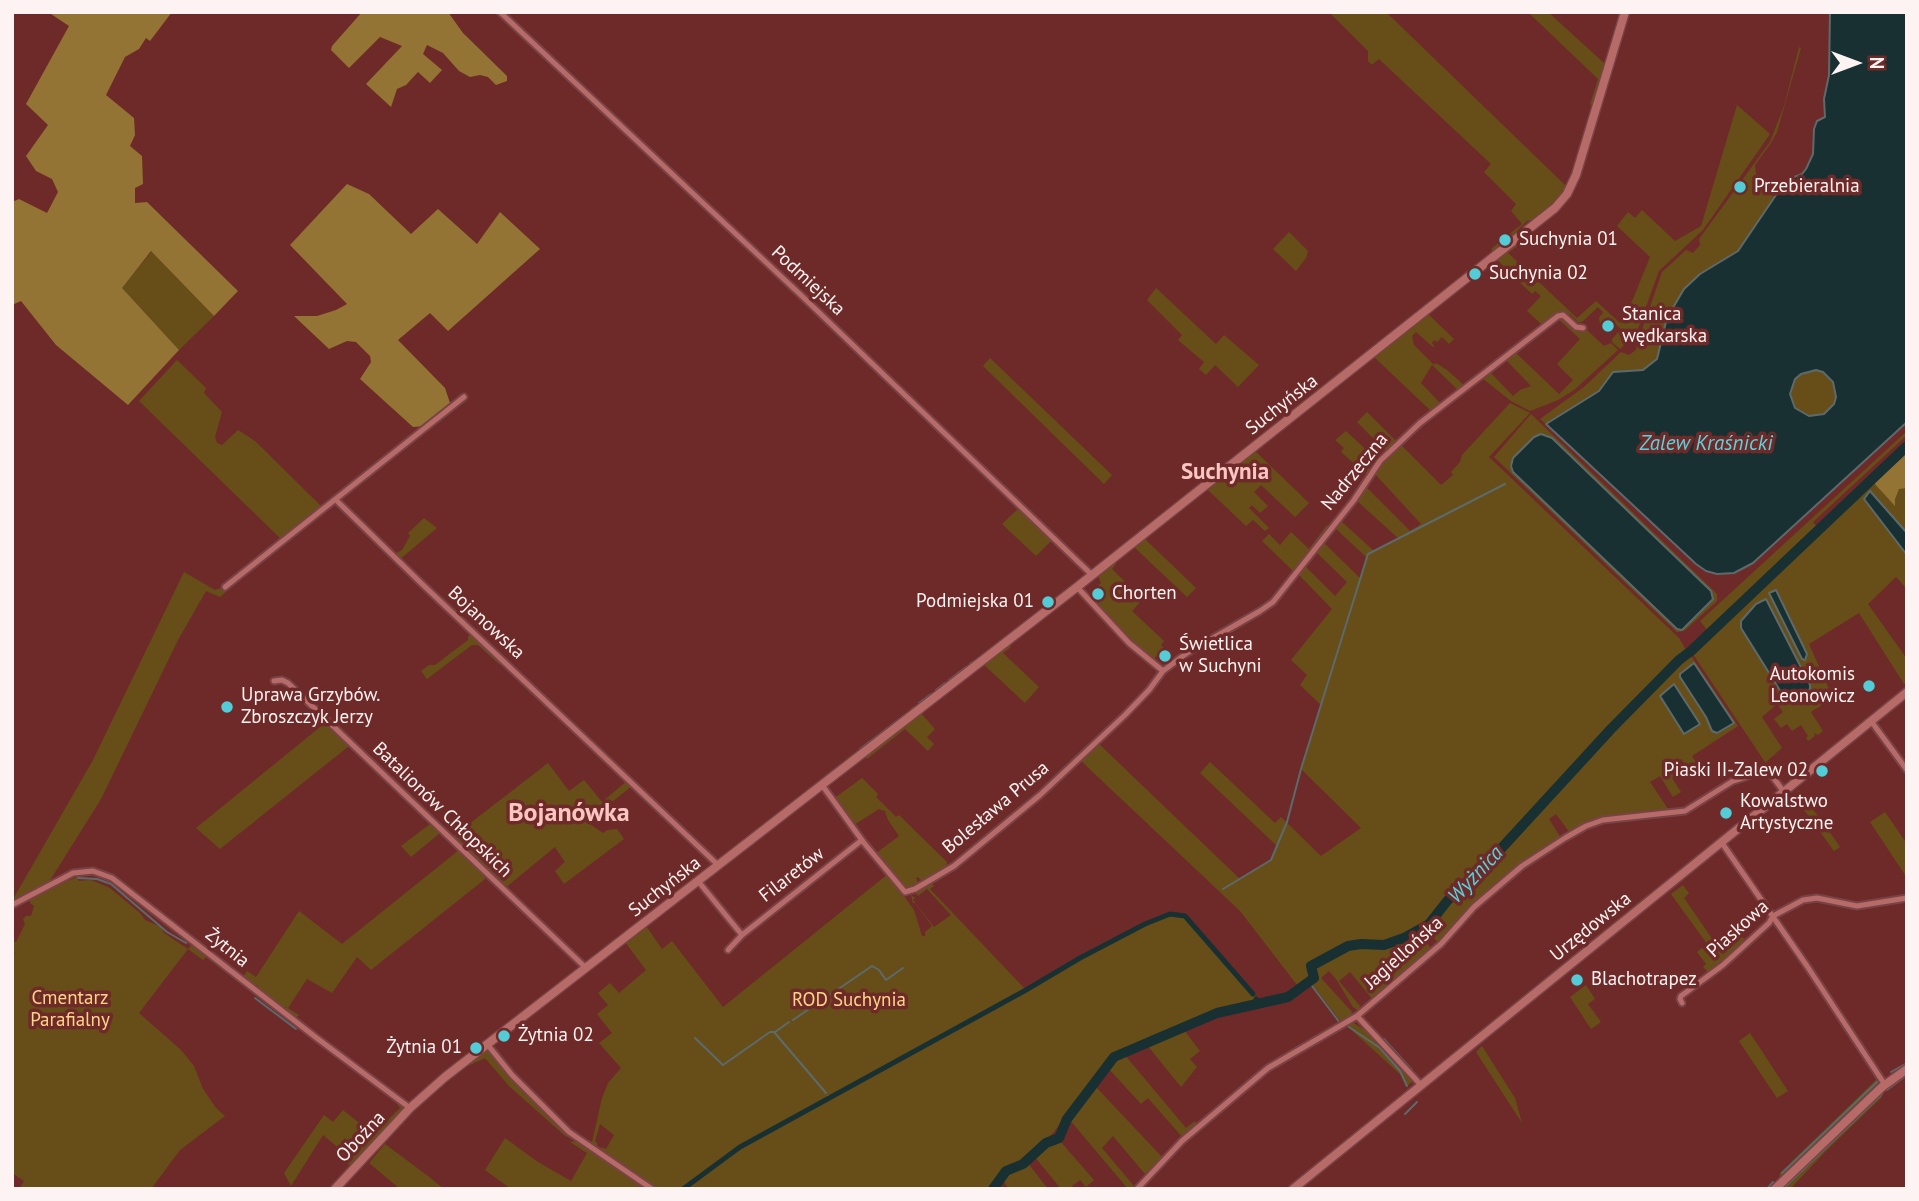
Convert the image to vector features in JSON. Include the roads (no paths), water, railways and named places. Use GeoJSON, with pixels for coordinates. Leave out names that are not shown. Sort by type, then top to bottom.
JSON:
{"type":"FeatureCollection","features":[{"type":"Feature","properties":{"kind":"street","name":"Podmiejska"},"geometry":{"type":"LineString","coordinates":[[500,12],[796,290],[1092,575]]}},
{"type":"Feature","properties":{"kind":"street","name":"Suchyńska"},"geometry":{"type":"LineString","coordinates":[[410,1108],[487,1044],[1077,587],[1555,208],[1570,188],[1625,12]]}},
{"type":"Feature","properties":{"kind":"street","name":"Nadrzeczna"},"geometry":{"type":"LineString","coordinates":[[1078,758],[1143,697],[1163,671],[1187,653],[1273,602],[1354,499],[1387,452],[1431,414],[1558,316],[1563,316],[1576,327],[1583,328]]}},
{"type":"Feature","properties":{"kind":"street"},"geometry":{"type":"LineString","coordinates":[[225,587],[464,397]]}},
{"type":"Feature","properties":{"kind":"street","name":"Bojanowska"},"geometry":{"type":"LineString","coordinates":[[336,499],[418,581],[718,865]]}},
{"type":"Feature","properties":{"kind":"street"},"geometry":{"type":"LineString","coordinates":[[1077,587],[1129,643],[1163,671]]}},
{"type":"Feature","properties":{"kind":"street","name":"Batalionów Chłopskich"},"geometry":{"type":"LineString","coordinates":[[274,681],[288,683],[586,968]]}},
{"type":"Feature","properties":{"kind":"street","name":"Urzędowska"},"geometry":{"type":"LineString","coordinates":[[1293,1188],[1907,692]]}},
{"type":"Feature","properties":{"kind":"street"},"geometry":{"type":"LineString","coordinates":[[1871,721],[1907,770]]}},
{"type":"Feature","properties":{"kind":"street","name":"Bolesława Prusa"},"geometry":{"type":"LineString","coordinates":[[822,785],[862,840],[907,893],[954,866],[1040,795],[1078,758]]}},
{"type":"Feature","properties":{"kind":"street","name":"Jagiellońska"},"geometry":{"type":"LineString","coordinates":[[1137,1189],[1182,1141],[1268,1068],[1357,1016],[1441,944],[1474,908],[1522,866],[1586,826],[1612,818],[1682,812],[1733,781],[1764,771],[1769,772],[1784,792]]}},
{"type":"Feature","properties":{"kind":"street","name":"Filaretów"},"geometry":{"type":"LineString","coordinates":[[728,950],[742,935],[862,840]]}},
{"type":"Feature","properties":{"kind":"street"},"geometry":{"type":"LineString","coordinates":[[1721,843],[1885,1085]]}},
{"type":"Feature","properties":{"kind":"street","name":"Żytnia"},"geometry":{"type":"LineString","coordinates":[[12,905],[72,873],[93,872],[113,878],[317,1039],[410,1108]]}},
{"type":"Feature","properties":{"kind":"street"},"geometry":{"type":"LineString","coordinates":[[698,881],[742,935]]}},
{"type":"Feature","properties":{"kind":"street","name":"Piaskowa"},"geometry":{"type":"LineString","coordinates":[[1681,1001],[1769,923],[1773,916],[1812,898],[1857,906],[1907,898]]}},
{"type":"Feature","properties":{"kind":"street"},"geometry":{"type":"LineString","coordinates":[[1357,1016],[1421,1085]]}},
{"type":"Feature","properties":{"kind":"street"},"geometry":{"type":"LineString","coordinates":[[487,1044],[512,1075],[569,1132],[652,1189]]}},
{"type":"Feature","properties":{"kind":"street"},"geometry":{"type":"LineString","coordinates":[[1775,1189],[1885,1085],[1907,1069]]}},
{"type":"Feature","properties":{"kind":"street","name":"Oboźna"},"geometry":{"type":"LineString","coordinates":[[335,1189],[410,1108]]}},
{"type":"Feature","properties":{"kind":"water","name":"Zalew Kraśnicki"},"geometry":{"type":"Polygon","coordinates":[[[1830,12],[1907,12],[1907,422],[1753,563],[1734,573],[1717,574],[1696,564],[1546,424],[1599,391],[1613,372],[1643,370],[1657,359],[1667,318],[1684,289],[1700,274],[1738,251],[1778,192],[1789,179],[1802,174],[1806,169],[1813,154],[1814,129],[1817,121],[1825,117],[1824,99],[1829,75],[1830,12]],[[1816,370],[1801,374],[1795,379],[1790,394],[1795,408],[1809,416],[1824,414],[1834,404],[1836,397],[1833,382],[1823,372],[1816,370]]]}},
{"type":"Feature","properties":{"kind":"water"},"geometry":{"type":"Polygon","coordinates":[[[1541,434],[1552,438],[1711,591],[1713,599],[1682,630],[1677,629],[1513,472],[1513,458],[1534,437],[1541,434]]]}},
{"type":"Feature","properties":{"kind":"water"},"geometry":{"type":"Polygon","coordinates":[[[1870,491],[1907,533],[1907,555],[1864,499],[1870,491]]]}},
{"type":"Feature","properties":{"kind":"water"},"geometry":{"type":"Polygon","coordinates":[[[1776,590],[1807,654],[1805,660],[1802,659],[1769,593],[1776,590]]]}},
{"type":"Feature","properties":{"kind":"water"},"geometry":{"type":"Polygon","coordinates":[[[1766,599],[1810,685],[1810,689],[1793,703],[1786,700],[1741,628],[1741,621],[1756,604],[1766,599]]]}},
{"type":"Feature","properties":{"kind":"water"},"geometry":{"type":"Polygon","coordinates":[[[1694,663],[1734,723],[1717,733],[1712,731],[1680,677],[1680,674],[1694,663]]]}},
{"type":"Feature","properties":{"kind":"water"},"geometry":{"type":"Polygon","coordinates":[[[1674,684],[1700,724],[1684,734],[1660,696],[1674,684]]]}},
{"type":"Feature","properties":{"kind":"waterway","name":"Wyżnica"},"geometry":{"type":"LineString","coordinates":[[993,1189],[1006,1171],[1023,1164],[1046,1143],[1059,1138],[1067,1119],[1114,1057],[1217,1013],[1288,997],[1314,978],[1311,966],[1348,946],[1384,945],[1404,938],[1429,924],[1448,900],[1498,852],[1611,729],[1679,660],[1907,446]]}},
{"type":"Feature","properties":{"kind":"waterway"},"geometry":{"type":"LineString","coordinates":[[1223,889],[1271,860],[1287,822],[1368,554],[1505,484]]}},
{"type":"Feature","properties":{"kind":"waterway"},"geometry":{"type":"LineString","coordinates":[[970,664],[974,661]]}},
{"type":"Feature","properties":{"kind":"waterway"},"geometry":{"type":"LineString","coordinates":[[949,680],[966,667]]}},
{"type":"Feature","properties":{"kind":"waterway"},"geometry":{"type":"LineString","coordinates":[[936,690],[945,683]]}},
{"type":"Feature","properties":{"kind":"waterway"},"geometry":{"type":"LineString","coordinates":[[919,703],[931,694]]}},
{"type":"Feature","properties":{"kind":"waterway"},"geometry":{"type":"LineString","coordinates":[[860,749],[906,714]]}},
{"type":"Feature","properties":{"kind":"waterway"},"geometry":{"type":"LineString","coordinates":[[848,759],[855,754]]}},
{"type":"Feature","properties":{"kind":"waterway"},"geometry":{"type":"LineString","coordinates":[[826,776],[842,764]]}},
{"type":"Feature","properties":{"kind":"waterway"},"geometry":{"type":"LineString","coordinates":[[78,878],[97,879],[111,884],[167,932],[186,943]]}},
{"type":"Feature","properties":{"kind":"waterway"},"geometry":{"type":"LineString","coordinates":[[683,1189],[740,1147],[1080,958],[1170,914],[1185,916],[1253,994]]}},
{"type":"Feature","properties":{"kind":"waterway"},"geometry":{"type":"LineString","coordinates":[[793,1020],[872,966],[879,970],[886,980],[903,968]]}},
{"type":"Feature","properties":{"kind":"waterway"},"geometry":{"type":"LineString","coordinates":[[1309,982],[1340,1023]]}},
{"type":"Feature","properties":{"kind":"waterway"},"geometry":{"type":"LineString","coordinates":[[255,998],[296,1029]]}},
{"type":"Feature","properties":{"kind":"waterway","name":"Wyżnica"},"geometry":{"type":"LineString","coordinates":[[1256,999],[1261,1004]]}},
{"type":"Feature","properties":{"kind":"waterway"},"geometry":{"type":"LineString","coordinates":[[775,1032],[789,1022]]}},
{"type":"Feature","properties":{"kind":"waterway"},"geometry":{"type":"LineString","coordinates":[[1346,1025],[1380,1048],[1400,1071],[1407,1086]]}},
{"type":"Feature","properties":{"kind":"waterway"},"geometry":{"type":"LineString","coordinates":[[695,1038],[723,1065],[770,1032],[774,1032],[826,1093]]}},
{"type":"Feature","properties":{"kind":"waterway"},"geometry":{"type":"LineString","coordinates":[[1384,1039],[1412,1070]]}},
{"type":"Feature","properties":{"kind":"waterway"},"geometry":{"type":"LineString","coordinates":[[1891,1072],[1907,1063]]}},
{"type":"Feature","properties":{"kind":"waterway"},"geometry":{"type":"LineString","coordinates":[[1887,1090],[1907,1075]]}},
{"type":"Feature","properties":{"kind":"waterway"},"geometry":{"type":"LineString","coordinates":[[1782,1173],[1879,1080]]}},
{"type":"Feature","properties":{"kind":"waterway"},"geometry":{"type":"LineString","coordinates":[[1786,1186],[1882,1094]]}},
{"type":"Feature","properties":{"kind":"waterway"},"geometry":{"type":"LineString","coordinates":[[1405,1114],[1417,1102]]}},
{"type":"Feature","properties":{"kind":"waterway"},"geometry":{"type":"LineString","coordinates":[[1767,1189],[1773,1182]]}},
{"type":"Feature","properties":{"kind":"place","name":"Przebieralnia"},"geometry":{"type":"Point","coordinates":[1740,187]}},
{"type":"Feature","properties":{"kind":"place","name":"Suchynia 01"},"geometry":{"type":"Point","coordinates":[1505,240]}},
{"type":"Feature","properties":{"kind":"place","name":"Suchynia 02"},"geometry":{"type":"Point","coordinates":[1475,274]}},
{"type":"Feature","properties":{"kind":"place","name":"Stanica wędkarska"},"geometry":{"type":"Point","coordinates":[1608,326]}},
{"type":"Feature","properties":{"kind":"place","name":"Chorten"},"geometry":{"type":"Point","coordinates":[1098,594]}},
{"type":"Feature","properties":{"kind":"place","name":"Podmiejska 01"},"geometry":{"type":"Point","coordinates":[1048,602]}},
{"type":"Feature","properties":{"kind":"place","name":"Świetlica w Suchyni"},"geometry":{"type":"Point","coordinates":[1165,656]}},
{"type":"Feature","properties":{"kind":"place","name":"Autokomis Leonowicz"},"geometry":{"type":"Point","coordinates":[1869,686]}},
{"type":"Feature","properties":{"kind":"place","name":"Uprawa Grzybów. Zbroszczyk Jerzy"},"geometry":{"type":"Point","coordinates":[227,707]}},
{"type":"Feature","properties":{"kind":"place","name":"Piaski II-Zalew 02"},"geometry":{"type":"Point","coordinates":[1822,771]}},
{"type":"Feature","properties":{"kind":"place","name":"Kowalstwo Artystyczne"},"geometry":{"type":"Point","coordinates":[1726,813]}},
{"type":"Feature","properties":{"kind":"place","name":"Blachotrapez"},"geometry":{"type":"Point","coordinates":[1577,980]}},
{"type":"Feature","properties":{"kind":"place","name":"Żytnia 02"},"geometry":{"type":"Point","coordinates":[504,1036]}},
{"type":"Feature","properties":{"kind":"place","name":"Żytnia 01"},"geometry":{"type":"Point","coordinates":[476,1048]}},
{"type":"Feature","properties":{"kind":"district","name":"Suchynia"},"geometry":{"type":"Point","coordinates":[1225,472]}},
{"type":"Feature","properties":{"kind":"district","name":"Bojanówka"},"geometry":{"type":"Point","coordinates":[569,814]}},
{"type":"Feature","properties":{"kind":"park label","name":"ROD Suchynia"},"geometry":{"type":"Point","coordinates":[849,1001]}},
{"type":"Feature","properties":{"kind":"park label","name":"Cmentarz Parafialny"},"geometry":{"type":"Point","coordinates":[70,1010]}}]}
